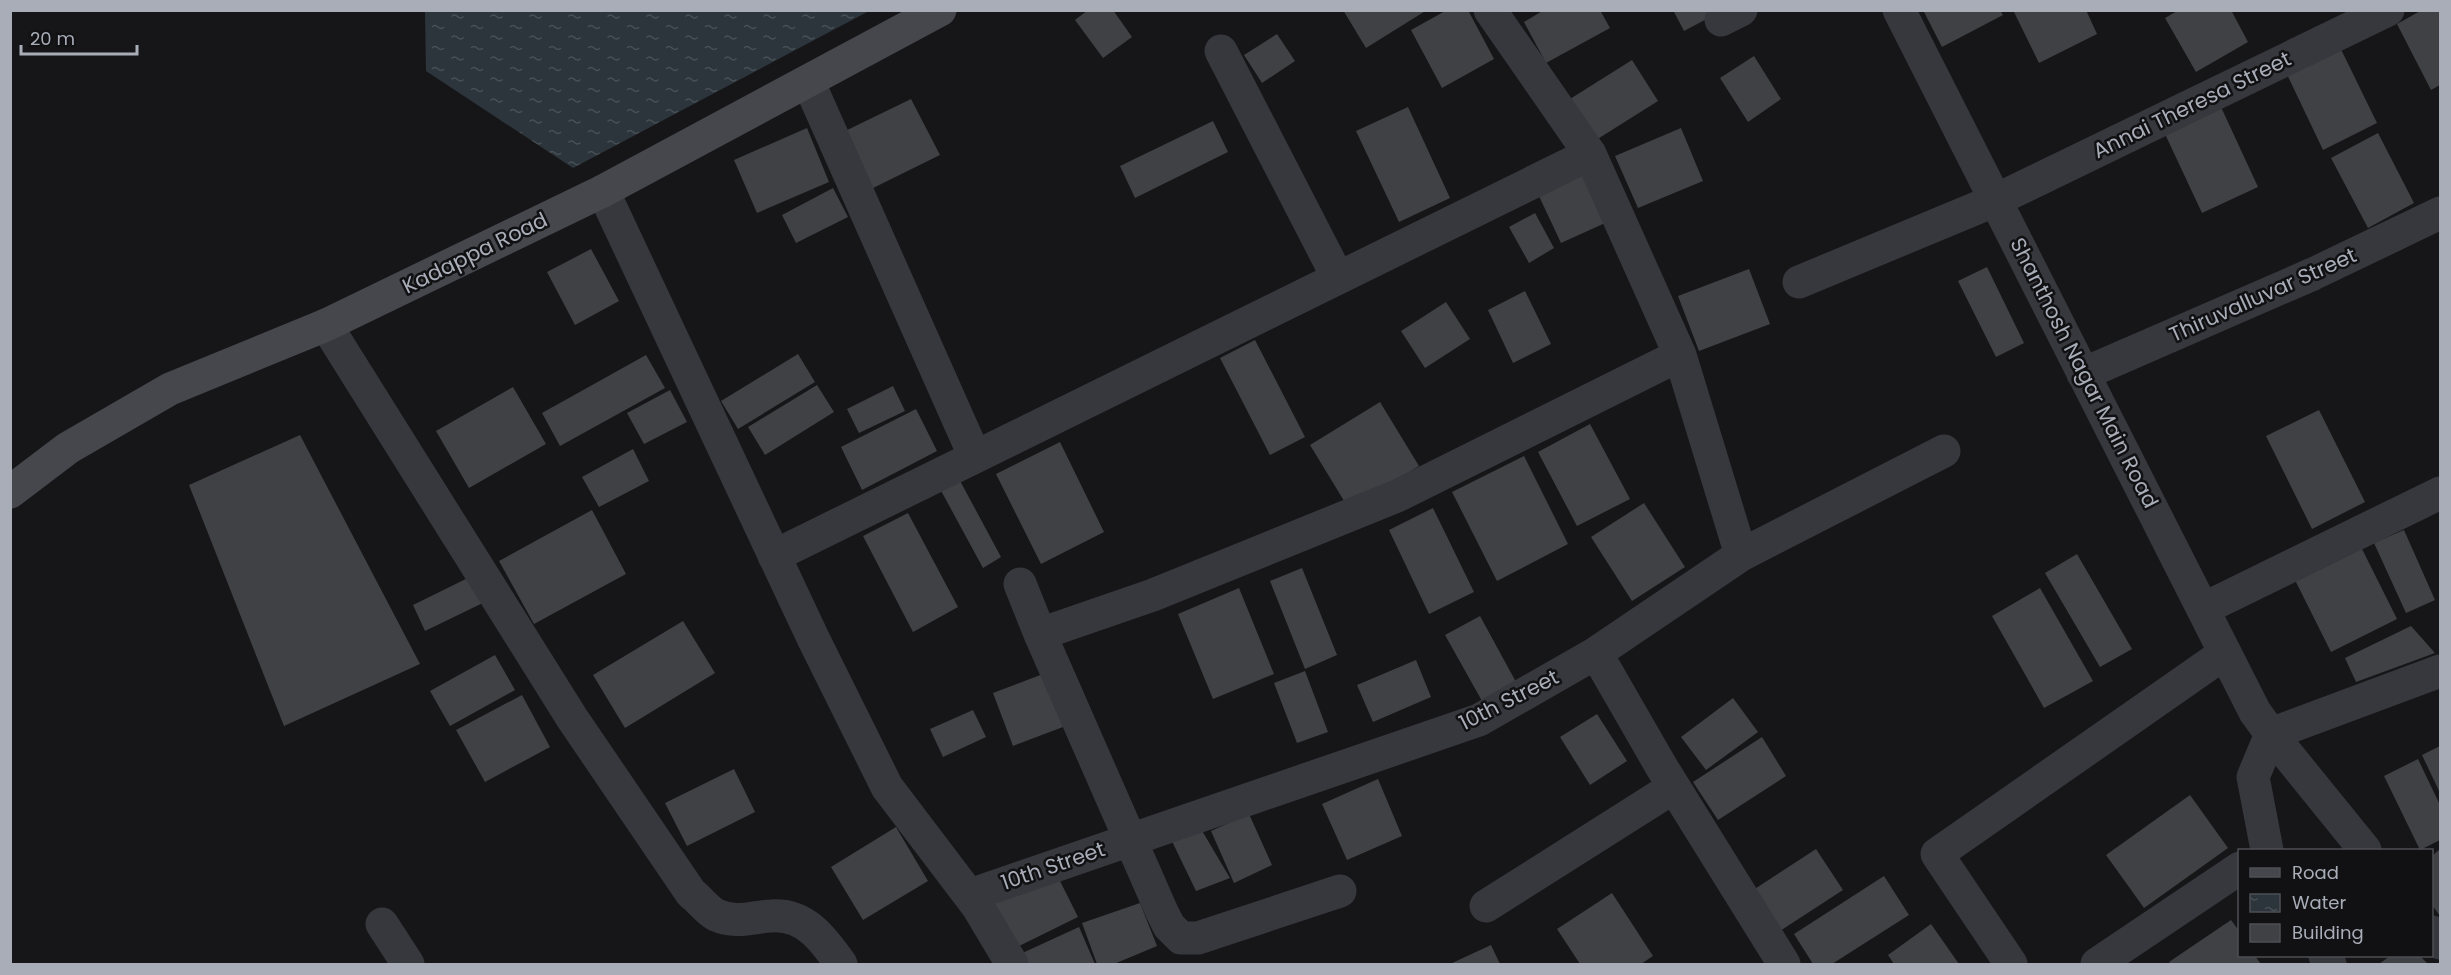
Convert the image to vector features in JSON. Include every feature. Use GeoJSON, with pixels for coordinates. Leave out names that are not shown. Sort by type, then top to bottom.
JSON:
{"type":"FeatureCollection","features":[{"type":"Feature","properties":{"kind":"main road","name":"Kadappa Road"},"geometry":{"type":"LineString","coordinates":[[10,492],[68,448],[170,390],[326,325],[603,191],[940,10]]}},
{"type":"Feature","properties":{"kind":"street"},"geometry":{"type":"LineString","coordinates":[[1490,10],[1590,154],[1680,355],[1741,555]]}},
{"type":"Feature","properties":{"kind":"street","name":"Shanthosh Nagar Main Road"},"geometry":{"type":"LineString","coordinates":[[1899,10],[2255,712],[2364,849]]}},
{"type":"Feature","properties":{"kind":"street","name":"Annai Theresa Street"},"geometry":{"type":"LineString","coordinates":[[1799,282],[1996,200],[2388,10]]}},
{"type":"Feature","properties":{"kind":"street"},"geometry":{"type":"LineString","coordinates":[[1221,51],[1338,278]]}},
{"type":"Feature","properties":{"kind":"street"},"geometry":{"type":"LineString","coordinates":[[808,81],[975,457]]}},
{"type":"Feature","properties":{"kind":"street"},"geometry":{"type":"LineString","coordinates":[[774,556],[1590,154]]}},
{"type":"Feature","properties":{"kind":"street"},"geometry":{"type":"LineString","coordinates":[[603,191],[813,638],[887,787],[969,895],[1012,964]]}},
{"type":"Feature","properties":{"kind":"street","name":"Thiruvalluvar Street"},"geometry":{"type":"LineString","coordinates":[[2083,375],[2313,274],[2440,213]]}},
{"type":"Feature","properties":{"kind":"street"},"geometry":{"type":"LineString","coordinates":[[326,325],[572,718],[692,893],[715,914],[743,921],[774,915],[801,921],[822,936],[840,964]]}},
{"type":"Feature","properties":{"kind":"street"},"geometry":{"type":"LineString","coordinates":[[1040,634],[1153,595],[1397,496],[1680,355]]}},
{"type":"Feature","properties":{"kind":"street","name":"10th Street"},"geometry":{"type":"LineString","coordinates":[[969,895],[1479,720],[1596,653],[1741,555],[1944,451]]}},
{"type":"Feature","properties":{"kind":"street"},"geometry":{"type":"LineString","coordinates":[[2203,609],[2440,493]]}},
{"type":"Feature","properties":{"kind":"street"},"geometry":{"type":"LineString","coordinates":[[1020,584],[1169,926],[1181,938],[1198,938],[1340,891]]}},
{"type":"Feature","properties":{"kind":"street"},"geometry":{"type":"LineString","coordinates":[[1596,653],[1674,787],[1784,964]]}},
{"type":"Feature","properties":{"kind":"street"},"geometry":{"type":"LineString","coordinates":[[2011,964],[1937,854],[2225,653]]}},
{"type":"Feature","properties":{"kind":"street"},"geometry":{"type":"LineString","coordinates":[[2266,849],[2253,777],[2271,734],[2440,671]]}},
{"type":"Feature","properties":{"kind":"street"},"geometry":{"type":"LineString","coordinates":[[1485,906],[1674,787]]}},
{"type":"Feature","properties":{"kind":"street"},"geometry":{"type":"LineString","coordinates":[[2097,964],[2238,869]]}},
{"type":"Feature","properties":{"kind":"street"},"geometry":{"type":"LineString","coordinates":[[382,924],[408,964]]}},
{"type":"Feature","properties":{"kind":"water"},"geometry":{"type":"Polygon","coordinates":[[[425,10],[869,11],[573,168],[426,71],[425,10]]]}},
{"type":"Feature","properties":{"kind":"building"},"geometry":{"type":"Polygon","coordinates":[[[1088,10],[1113,10],[1132,37],[1103,58],[1075,20],[1088,10]]]}},
{"type":"Feature","properties":{"kind":"building"},"geometry":{"type":"Polygon","coordinates":[[[1343,10],[1427,10],[1366,48],[1343,10]]]}},
{"type":"Feature","properties":{"kind":"building"},"geometry":{"type":"Polygon","coordinates":[[[1447,10],[1468,10],[1494,59],[1442,88],[1411,30],[1447,10]]]}},
{"type":"Feature","properties":{"kind":"building"},"geometry":{"type":"Polygon","coordinates":[[[1544,10],[1600,10],[1610,28],[1546,63],[1524,22],[1544,10]]]}},
{"type":"Feature","properties":{"kind":"building"},"geometry":{"type":"Polygon","coordinates":[[[1673,10],[1714,10],[1716,14],[1684,31],[1673,10]]]}},
{"type":"Feature","properties":{"kind":"building"},"geometry":{"type":"Polygon","coordinates":[[[1923,10],[2000,10],[2003,15],[1942,47],[1923,10]]]}},
{"type":"Feature","properties":{"kind":"building"},"geometry":{"type":"Polygon","coordinates":[[[2013,10],[2086,10],[2097,34],[2039,63],[2013,10]]]}},
{"type":"Feature","properties":{"kind":"building"},"geometry":{"type":"Polygon","coordinates":[[[2179,10],[2231,10],[2248,42],[2196,72],[2165,18],[2179,10]]]}},
{"type":"Feature","properties":{"kind":"building"},"geometry":{"type":"Polygon","coordinates":[[[2422,10],[2438,10],[2440,15],[2440,85],[2431,90],[2397,24],[2422,10]]]}},
{"type":"Feature","properties":{"kind":"building"},"geometry":{"type":"Polygon","coordinates":[[[1277,34],[1295,61],[1262,83],[1244,55],[1277,34]]]}},
{"type":"Feature","properties":{"kind":"building"},"geometry":{"type":"Polygon","coordinates":[[[2336,39],[2377,123],[2323,150],[2283,66],[2336,39]]]}},
{"type":"Feature","properties":{"kind":"building"},"geometry":{"type":"Polygon","coordinates":[[[1754,56],[1781,99],[1748,122],[1720,78],[1754,56]]]}},
{"type":"Feature","properties":{"kind":"building"},"geometry":{"type":"Polygon","coordinates":[[[1632,60],[1658,101],[1596,140],[1570,99],[1632,60]]]}},
{"type":"Feature","properties":{"kind":"building"},"geometry":{"type":"Polygon","coordinates":[[[911,99],[940,155],[867,191],[839,134],[911,99]]]}},
{"type":"Feature","properties":{"kind":"building"},"geometry":{"type":"Polygon","coordinates":[[[1408,107],[1450,198],[1399,222],[1356,131],[1408,107]]]}},
{"type":"Feature","properties":{"kind":"building"},"geometry":{"type":"Polygon","coordinates":[[[2221,107],[2258,187],[2202,213],[2165,134],[2221,107]]]}},
{"type":"Feature","properties":{"kind":"building"},"geometry":{"type":"Polygon","coordinates":[[[1213,121],[1228,152],[1135,198],[1120,166],[1213,121]]]}},
{"type":"Feature","properties":{"kind":"building"},"geometry":{"type":"Polygon","coordinates":[[[807,128],[829,182],[757,213],[734,160],[807,128]]]}},
{"type":"Feature","properties":{"kind":"building"},"geometry":{"type":"Polygon","coordinates":[[[1681,128],[1703,181],[1638,208],[1615,156],[1681,128]]]}},
{"type":"Feature","properties":{"kind":"building"},"geometry":{"type":"Polygon","coordinates":[[[2378,133],[2414,203],[2368,228],[2331,158],[2378,133]]]}},
{"type":"Feature","properties":{"kind":"building"},"geometry":{"type":"Polygon","coordinates":[[[1590,169],[1614,219],[1561,243],[1538,194],[1590,169]]]}},
{"type":"Feature","properties":{"kind":"building"},"geometry":{"type":"Polygon","coordinates":[[[833,188],[848,217],[796,243],[782,215],[833,188]]]}},
{"type":"Feature","properties":{"kind":"building"},"geometry":{"type":"Polygon","coordinates":[[[1535,213],[1554,248],[1529,263],[1509,227],[1535,213]]]}},
{"type":"Feature","properties":{"kind":"building"},"geometry":{"type":"Polygon","coordinates":[[[591,249],[619,301],[575,325],[547,272],[591,249]]]}},
{"type":"Feature","properties":{"kind":"building"},"geometry":{"type":"Polygon","coordinates":[[[1987,267],[2024,343],[1996,357],[1958,281],[1987,267]]]}},
{"type":"Feature","properties":{"kind":"building"},"geometry":{"type":"Polygon","coordinates":[[[1749,269],[1770,324],[1699,351],[1678,296],[1749,269]]]}},
{"type":"Feature","properties":{"kind":"building"},"geometry":{"type":"Polygon","coordinates":[[[1525,291],[1551,344],[1513,363],[1488,310],[1525,291]]]}},
{"type":"Feature","properties":{"kind":"building"},"geometry":{"type":"Polygon","coordinates":[[[1446,302],[1470,339],[1425,368],[1401,331],[1446,302]]]}},
{"type":"Feature","properties":{"kind":"building"},"geometry":{"type":"Polygon","coordinates":[[[1255,340],[1305,437],[1270,455],[1220,358],[1255,340]]]}},
{"type":"Feature","properties":{"kind":"building"},"geometry":{"type":"Polygon","coordinates":[[[798,354],[815,382],[738,429],[721,401],[798,354]]]}},
{"type":"Feature","properties":{"kind":"building"},"geometry":{"type":"Polygon","coordinates":[[[646,355],[665,388],[560,446],[542,413],[646,355]]]}},
{"type":"Feature","properties":{"kind":"building"},"geometry":{"type":"Polygon","coordinates":[[[817,385],[834,412],[765,455],[748,427],[817,385]]]}},
{"type":"Feature","properties":{"kind":"building"},"geometry":{"type":"Polygon","coordinates":[[[893,386],[905,411],[859,433],[847,409],[893,386]]]}},
{"type":"Feature","properties":{"kind":"building"},"geometry":{"type":"Polygon","coordinates":[[[513,387],[546,444],[469,488],[436,431],[513,387]]]}},
{"type":"Feature","properties":{"kind":"building"},"geometry":{"type":"Polygon","coordinates":[[[670,390],[687,422],[644,444],[627,413],[670,390]]]}},
{"type":"Feature","properties":{"kind":"building"},"geometry":{"type":"Polygon","coordinates":[[[1380,402],[1419,466],[1349,509],[1310,445],[1380,402]]]}},
{"type":"Feature","properties":{"kind":"building"},"geometry":{"type":"Polygon","coordinates":[[[916,409],[937,451],[862,490],[841,447],[916,409]]]}},
{"type":"Feature","properties":{"kind":"building"},"geometry":{"type":"Polygon","coordinates":[[[2319,410],[2365,502],[2312,529],[2266,436],[2319,410]]]}},
{"type":"Feature","properties":{"kind":"building"},"geometry":{"type":"Polygon","coordinates":[[[1590,424],[1630,499],[1577,526],[1538,452],[1590,424]]]}},
{"type":"Feature","properties":{"kind":"building"},"geometry":{"type":"Polygon","coordinates":[[[300,435],[420,664],[284,726],[189,485],[300,435]]]}},
{"type":"Feature","properties":{"kind":"building"},"geometry":{"type":"Polygon","coordinates":[[[1060,442],[1104,532],[1041,564],[996,474],[1060,442]]]}},
{"type":"Feature","properties":{"kind":"building"},"geometry":{"type":"Polygon","coordinates":[[[633,449],[649,481],[599,507],[582,477],[633,449]]]}},
{"type":"Feature","properties":{"kind":"building"},"geometry":{"type":"Polygon","coordinates":[[[1524,456],[1568,544],[1497,581],[1452,492],[1524,456]]]}},
{"type":"Feature","properties":{"kind":"building"},"geometry":{"type":"Polygon","coordinates":[[[958,477],[1001,557],[983,568],[939,487],[958,477]]]}},
{"type":"Feature","properties":{"kind":"building"},"geometry":{"type":"Polygon","coordinates":[[[1644,503],[1685,567],[1632,601],[1591,537],[1644,503]]]}},
{"type":"Feature","properties":{"kind":"building"},"geometry":{"type":"Polygon","coordinates":[[[1433,508],[1474,592],[1429,614],[1389,530],[1433,508]]]}},
{"type":"Feature","properties":{"kind":"building"},"geometry":{"type":"Polygon","coordinates":[[[592,510],[626,574],[534,624],[499,561],[592,510]]]}},
{"type":"Feature","properties":{"kind":"building"},"geometry":{"type":"Polygon","coordinates":[[[908,513],[958,607],[913,632],[863,536],[908,513]]]}},
{"type":"Feature","properties":{"kind":"building"},"geometry":{"type":"Polygon","coordinates":[[[2404,530],[2435,600],[2406,613],[2374,543],[2404,530]]]}},
{"type":"Feature","properties":{"kind":"building"},"geometry":{"type":"Polygon","coordinates":[[[2359,543],[2397,619],[2331,652],[2293,576],[2359,543]]]}},
{"type":"Feature","properties":{"kind":"building"},"geometry":{"type":"Polygon","coordinates":[[[2077,554],[2132,649],[2100,667],[2045,573],[2077,554]]]}},
{"type":"Feature","properties":{"kind":"building"},"geometry":{"type":"Polygon","coordinates":[[[1302,568],[1337,655],[1305,669],[1270,581],[1302,568]]]}},
{"type":"Feature","properties":{"kind":"building"},"geometry":{"type":"Polygon","coordinates":[[[476,574],[489,600],[425,631],[413,605],[476,574]]]}},
{"type":"Feature","properties":{"kind":"building"},"geometry":{"type":"Polygon","coordinates":[[[1239,588],[1274,674],[1213,699],[1178,614],[1239,588]]]}},
{"type":"Feature","properties":{"kind":"building"},"geometry":{"type":"Polygon","coordinates":[[[2040,588],[2093,681],[2044,708],[1992,616],[2040,588]]]}},
{"type":"Feature","properties":{"kind":"building"},"geometry":{"type":"Polygon","coordinates":[[[1480,616],[1516,682],[1482,701],[1445,635],[1480,616]]]}},
{"type":"Feature","properties":{"kind":"building"},"geometry":{"type":"Polygon","coordinates":[[[683,621],[715,673],[625,728],[593,675],[683,621]]]}},
{"type":"Feature","properties":{"kind":"building"},"geometry":{"type":"Polygon","coordinates":[[[2411,626],[2435,653],[2356,682],[2345,658],[2411,626]]]}},
{"type":"Feature","properties":{"kind":"building"},"geometry":{"type":"Polygon","coordinates":[[[495,655],[515,690],[450,726],[430,691],[495,655]]]}},
{"type":"Feature","properties":{"kind":"building"},"geometry":{"type":"Polygon","coordinates":[[[1416,660],[1431,697],[1373,722],[1357,685],[1416,660]]]}},
{"type":"Feature","properties":{"kind":"building"},"geometry":{"type":"Polygon","coordinates":[[[1305,671],[1328,732],[1297,743],[1274,683],[1305,671]]]}},
{"type":"Feature","properties":{"kind":"building"},"geometry":{"type":"Polygon","coordinates":[[[1043,674],[1063,727],[1013,746],[993,693],[1043,674]]]}},
{"type":"Feature","properties":{"kind":"building"},"geometry":{"type":"Polygon","coordinates":[[[522,695],[550,747],[485,782],[456,730],[522,695]]]}},
{"type":"Feature","properties":{"kind":"building"},"geometry":{"type":"Polygon","coordinates":[[[1733,698],[1758,732],[1706,770],[1681,737],[1733,698]]]}},
{"type":"Feature","properties":{"kind":"building"},"geometry":{"type":"Polygon","coordinates":[[[973,710],[986,737],[943,757],[930,729],[973,710]]]}},
{"type":"Feature","properties":{"kind":"building"},"geometry":{"type":"Polygon","coordinates":[[[1597,714],[1627,761],[1590,785],[1560,737],[1597,714]]]}},
{"type":"Feature","properties":{"kind":"building"},"geometry":{"type":"Polygon","coordinates":[[[1762,737],[1786,776],[1718,820],[1693,782],[1762,737]]]}},
{"type":"Feature","properties":{"kind":"building"},"geometry":{"type":"Polygon","coordinates":[[[2440,746],[2440,793],[2422,755],[2440,746]]]}},
{"type":"Feature","properties":{"kind":"building"},"geometry":{"type":"Polygon","coordinates":[[[2418,759],[2440,805],[2440,840],[2420,849],[2384,776],[2418,759]]]}},
{"type":"Feature","properties":{"kind":"building"},"geometry":{"type":"Polygon","coordinates":[[[734,769],[755,812],[687,846],[665,803],[734,769]]]}},
{"type":"Feature","properties":{"kind":"building"},"geometry":{"type":"Polygon","coordinates":[[[1378,779],[1402,836],[1347,860],[1322,804],[1378,779]]]}},
{"type":"Feature","properties":{"kind":"building"},"geometry":{"type":"Polygon","coordinates":[[[2190,795],[2228,848],[2144,908],[2106,855],[2190,795]]]}},
{"type":"Feature","properties":{"kind":"building"},"geometry":{"type":"Polygon","coordinates":[[[1249,814],[1272,865],[1234,883],[1211,831],[1249,814]]]}},
{"type":"Feature","properties":{"kind":"building"},"geometry":{"type":"Polygon","coordinates":[[[896,827],[928,881],[863,920],[831,867],[896,827]]]}},
{"type":"Feature","properties":{"kind":"building"},"geometry":{"type":"Polygon","coordinates":[[[1201,829],[1230,878],[1196,891],[1168,833],[1201,829]]]}},
{"type":"Feature","properties":{"kind":"building"},"geometry":{"type":"Polygon","coordinates":[[[1816,849],[1843,890],[1777,933],[1750,892],[1816,849]]]}},
{"type":"Feature","properties":{"kind":"building"},"geometry":{"type":"Polygon","coordinates":[[[2440,849],[2440,916],[2433,906],[2433,855],[2440,849]]]}},
{"type":"Feature","properties":{"kind":"building"},"geometry":{"type":"Polygon","coordinates":[[[1055,871],[1078,917],[1011,950],[988,903],[1055,871]]]}},
{"type":"Feature","properties":{"kind":"building"},"geometry":{"type":"Polygon","coordinates":[[[1884,876],[1909,915],[1832,964],[1813,964],[1794,934],[1884,876]]]}},
{"type":"Feature","properties":{"kind":"building"},"geometry":{"type":"Polygon","coordinates":[[[1612,893],[1653,956],[1641,964],[1580,964],[1557,929],[1612,893]]]}},
{"type":"Feature","properties":{"kind":"building"},"geometry":{"type":"Polygon","coordinates":[[[1140,903],[1157,946],[1114,964],[1097,964],[1082,923],[1140,903]]]}},
{"type":"Feature","properties":{"kind":"building"},"geometry":{"type":"Polygon","coordinates":[[[2231,920],[2238,929],[2238,957],[2256,957],[2261,964],[2171,964],[2169,962],[2231,920]]]}},
{"type":"Feature","properties":{"kind":"building"},"geometry":{"type":"Polygon","coordinates":[[[1931,924],[1959,964],[1894,964],[1888,955],[1931,924]]]}},
{"type":"Feature","properties":{"kind":"building"},"geometry":{"type":"Polygon","coordinates":[[[1079,927],[1095,964],[1022,964],[1018,955],[1079,927]]]}},
{"type":"Feature","properties":{"kind":"building"},"geometry":{"type":"Polygon","coordinates":[[[1491,945],[1500,964],[1450,964],[1491,945]]]}},
{"type":"Feature","properties":{"kind":"building"},"geometry":{"type":"Polygon","coordinates":[[[2389,957],[2421,957],[2428,964],[2379,964],[2389,957]]]}}]}
